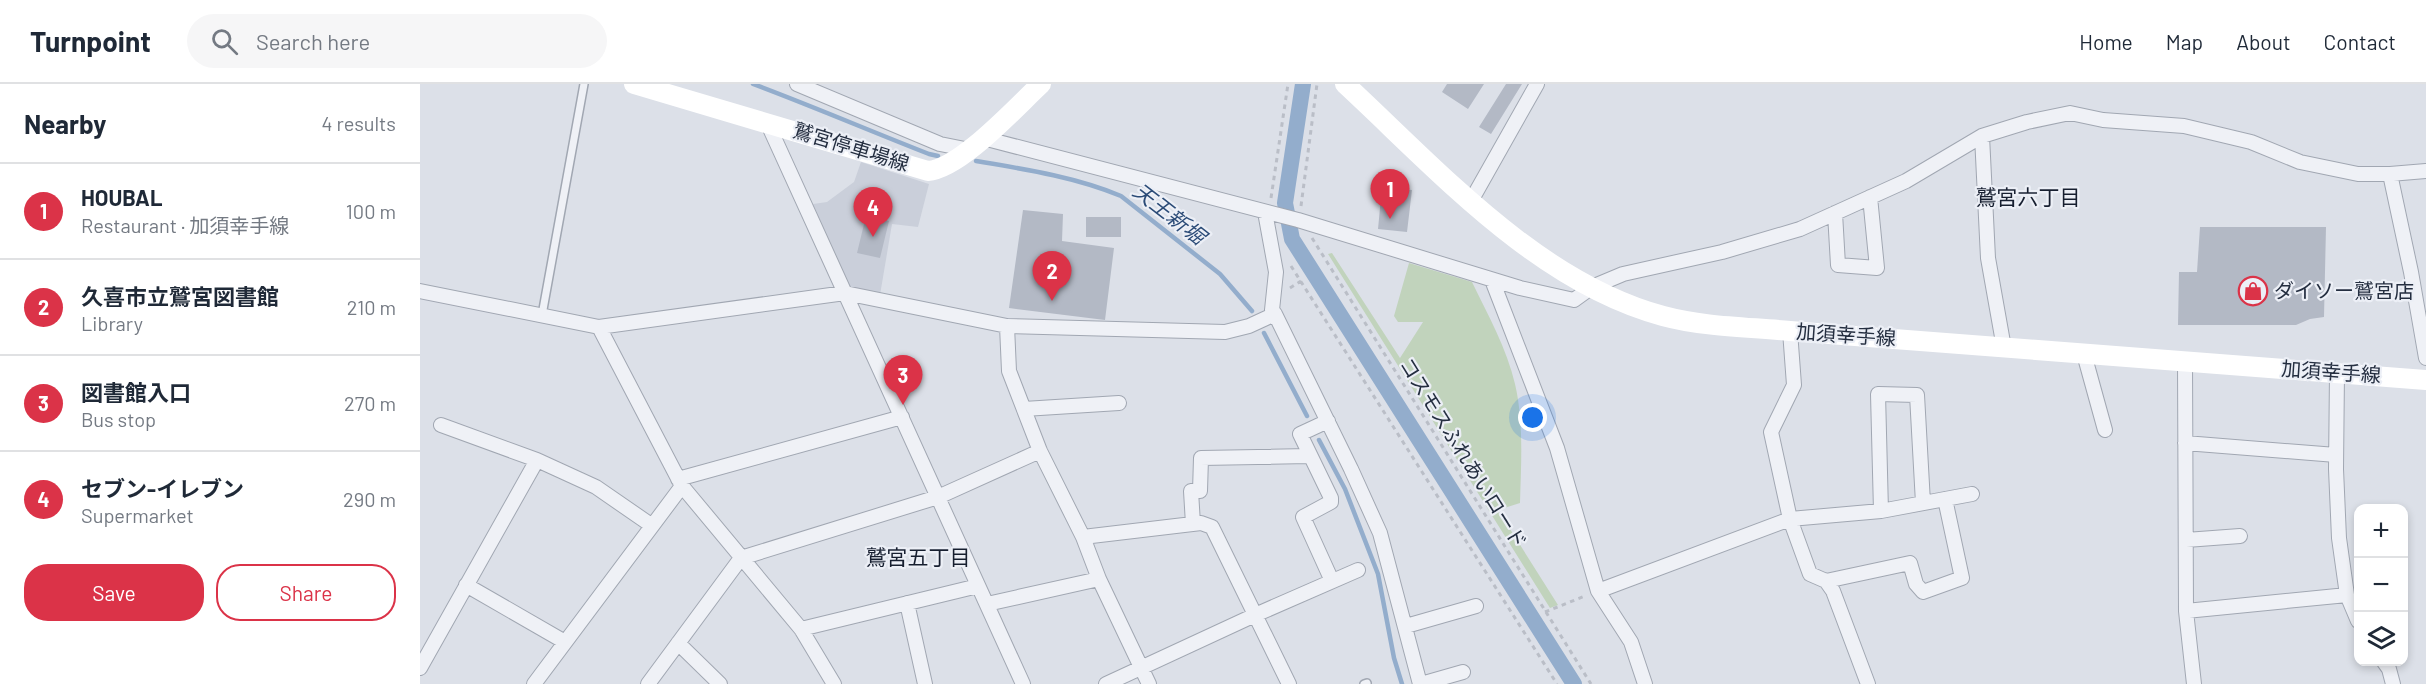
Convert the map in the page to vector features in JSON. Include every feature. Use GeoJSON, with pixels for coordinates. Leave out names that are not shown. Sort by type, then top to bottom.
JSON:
{"type":"FeatureCollection","features":[{"type":"Feature","properties":{"kind":"main road","name":"鷲宮停車場線"},"geometry":{"type":"LineString","coordinates":[[634,84],[928,171],[939,170],[976,144],[1041,84]]}},
{"type":"Feature","properties":{"kind":"main road","name":"加須幸手線"},"geometry":{"type":"LineString","coordinates":[[1345,84],[1472,201],[1540,256],[1592,287],[1662,316],[1695,323],[1790,331],[2426,380]]}},
{"type":"Feature","properties":{"kind":"street"},"geometry":{"type":"LineString","coordinates":[[796,84],[923,137],[976,144],[1300,216],[1492,280],[1574,300],[1592,287],[1623,274],[1722,252],[1800,229],[1906,181],[1982,136],[2027,122],[2070,113],[2103,120],[2184,126],[2251,142],[2300,162],[2358,174],[2426,171]]}},
{"type":"Feature","properties":{"kind":"street"},"geometry":{"type":"LineString","coordinates":[[1472,201],[1537,84]]}},
{"type":"Feature","properties":{"kind":"street"},"geometry":{"type":"LineString","coordinates":[[767,122],[987,604],[1020,684]]}},
{"type":"Feature","properties":{"kind":"street"},"geometry":{"type":"LineString","coordinates":[[1982,136],[1988,258],[2004,348]]}},
{"type":"Feature","properties":{"kind":"street"},"geometry":{"type":"LineString","coordinates":[[2390,174],[2426,358]]}},
{"type":"Feature","properties":{"kind":"street"},"geometry":{"type":"LineString","coordinates":[[1834,213],[1838,265],[1877,268],[1870,197]]}},
{"type":"Feature","properties":{"kind":"street"},"geometry":{"type":"LineString","coordinates":[[1270,211],[1276,272],[1272,310],[1328,421],[1380,533],[1420,684],[1463,672]]}},
{"type":"Feature","properties":{"kind":"street"},"geometry":{"type":"LineString","coordinates":[[1492,280],[1557,448],[1598,591],[1630,642],[1645,684]]}},
{"type":"Feature","properties":{"kind":"street"},"geometry":{"type":"LineString","coordinates":[[420,291],[599,327],[845,293],[1007,326],[1225,332],[1249,326],[1275,314]]}},
{"type":"Feature","properties":{"kind":"street"},"geometry":{"type":"LineString","coordinates":[[1007,326],[1009,370],[1040,451],[1083,537],[1149,684]]}},
{"type":"Feature","properties":{"kind":"street"},"geometry":{"type":"LineString","coordinates":[[599,327],[680,483],[801,629],[834,684]]}},
{"type":"Feature","properties":{"kind":"street"},"geometry":{"type":"LineString","coordinates":[[1790,331],[1794,385],[1771,432],[1790,519],[1810,574],[1826,581],[1833,591],[1868,684]]}},
{"type":"Feature","properties":{"kind":"street"},"geometry":{"type":"LineString","coordinates":[[2084,354],[2105,430]]}},
{"type":"Feature","properties":{"kind":"street"},"geometry":{"type":"LineString","coordinates":[[2186,362],[2186,611],[2193,684]]}},
{"type":"Feature","properties":{"kind":"street"},"geometry":{"type":"LineString","coordinates":[[2337,373],[2336,455],[2339,538],[2347,595],[2354,612]]}},
{"type":"Feature","properties":{"kind":"street"},"geometry":{"type":"LineString","coordinates":[[1881,511],[1878,394],[1917,395],[1923,503]]}},
{"type":"Feature","properties":{"kind":"street"},"geometry":{"type":"LineString","coordinates":[[1024,409],[1119,403]]}},
{"type":"Feature","properties":{"kind":"street"},"geometry":{"type":"LineString","coordinates":[[534,684],[680,483],[902,417]]}},
{"type":"Feature","properties":{"kind":"street"},"geometry":{"type":"LineString","coordinates":[[1328,421],[1300,434],[1331,498],[1331,502],[1303,517],[1332,581]]}},
{"type":"Feature","properties":{"kind":"street"},"geometry":{"type":"LineString","coordinates":[[441,425],[537,460],[596,487],[651,525]]}},
{"type":"Feature","properties":{"kind":"street"},"geometry":{"type":"LineString","coordinates":[[2186,443],[2336,455]]}},
{"type":"Feature","properties":{"kind":"street"},"geometry":{"type":"LineString","coordinates":[[648,684],[741,558],[938,497],[1040,451]]}},
{"type":"Feature","properties":{"kind":"street"},"geometry":{"type":"LineString","coordinates":[[1193,524],[1191,491],[1200,491],[1201,458],[1310,456]]}},
{"type":"Feature","properties":{"kind":"street"},"geometry":{"type":"LineString","coordinates":[[420,668],[537,460]]}},
{"type":"Feature","properties":{"kind":"street"},"geometry":{"type":"LineString","coordinates":[[1598,591],[1790,519],[1881,511],[1972,494]]}},
{"type":"Feature","properties":{"kind":"street"},"geometry":{"type":"LineString","coordinates":[[1826,581],[1910,563],[1916,584],[1923,592],[1962,578],[1945,499]]}},
{"type":"Feature","properties":{"kind":"street"},"geometry":{"type":"LineString","coordinates":[[1083,537],[1201,523],[1212,527],[1289,684]]}},
{"type":"Feature","properties":{"kind":"street"},"geometry":{"type":"LineString","coordinates":[[2186,540],[2240,536]]}},
{"type":"Feature","properties":{"kind":"street"},"geometry":{"type":"LineString","coordinates":[[1106,684],[1359,570]]}},
{"type":"Feature","properties":{"kind":"street"},"geometry":{"type":"LineString","coordinates":[[987,604],[1100,579]]}},
{"type":"Feature","properties":{"kind":"street"},"geometry":{"type":"LineString","coordinates":[[466,585],[565,642]]}},
{"type":"Feature","properties":{"kind":"street"},"geometry":{"type":"LineString","coordinates":[[801,629],[978,586]]}},
{"type":"Feature","properties":{"kind":"street"},"geometry":{"type":"LineString","coordinates":[[2186,611],[2347,595]]}},
{"type":"Feature","properties":{"kind":"street"},"geometry":{"type":"LineString","coordinates":[[906,603],[925,684]]}},
{"type":"Feature","properties":{"kind":"street"},"geometry":{"type":"LineString","coordinates":[[1406,626],[1476,606]]}},
{"type":"Feature","properties":{"kind":"street"},"geometry":{"type":"LineString","coordinates":[[678,644],[720,684]]}},
{"type":"Feature","properties":{"kind":"street"},"geometry":{"type":"LineString","coordinates":[[2387,666],[2393,684]]}},
{"type":"Feature","properties":{"kind":"lane"},"geometry":{"type":"LineString","coordinates":[[542,315],[585,84]]}},
{"type":"Feature","properties":{"kind":"path"},"geometry":{"type":"LineString","coordinates":[[1270,211],[1288,84]]}},
{"type":"Feature","properties":{"kind":"path"},"geometry":{"type":"LineString","coordinates":[[1300,216],[1301,194],[1317,84]]}},
{"type":"Feature","properties":{"kind":"path","name":"コスモスふれあいロード"},"geometry":{"type":"LineString","coordinates":[[1311,237],[1591,684]]}},
{"type":"Feature","properties":{"kind":"path"},"geometry":{"type":"LineString","coordinates":[[1286,258],[1557,684]]}},
{"type":"Feature","properties":{"kind":"path"},"geometry":{"type":"LineString","coordinates":[[1545,612],[1598,591]]}},
{"type":"Feature","properties":{"kind":"shaded area"},"geometry":{"type":"Polygon","coordinates":[[[861,162],[929,184],[918,227],[892,224],[880,295],[850,289],[813,204],[827,202],[854,182],[861,162]]]}},
{"type":"Feature","properties":{"kind":"green space"},"geometry":{"type":"Polygon","coordinates":[[[1332,253],[1400,358],[1423,322],[1398,322],[1394,316],[1409,263],[1472,282],[1507,358],[1515,384],[1520,413],[1520,503],[1498,510],[1558,605],[1550,608],[1328,254],[1332,253]]]}},
{"type":"Feature","properties":{"kind":"building"},"geometry":{"type":"Polygon","coordinates":[[[1447,84],[1484,84],[1468,109],[1442,92],[1447,84]]]}},
{"type":"Feature","properties":{"kind":"building"},"geometry":{"type":"Polygon","coordinates":[[[1506,84],[1522,84],[1491,134],[1479,127],[1506,84]]]}},
{"type":"Feature","properties":{"kind":"building"},"geometry":{"type":"Polygon","coordinates":[[[1382,187],[1412,190],[1407,232],[1378,229],[1382,187]]]}},
{"type":"Feature","properties":{"kind":"building"},"geometry":{"type":"Polygon","coordinates":[[[1023,210],[1063,214],[1062,241],[1114,248],[1105,320],[1009,308],[1023,210]]]}},
{"type":"Feature","properties":{"kind":"building"},"geometry":{"type":"Polygon","coordinates":[[[866,216],[889,221],[880,258],[857,253],[866,216]]]}},
{"type":"Feature","properties":{"kind":"building"},"geometry":{"type":"Polygon","coordinates":[[[1086,217],[1121,217],[1121,237],[1086,237],[1086,217]]]}},
{"type":"Feature","properties":{"kind":"building"},"geometry":{"type":"Polygon","coordinates":[[[2200,227],[2326,227],[2324,317],[2310,319],[2296,325],[2178,325],[2179,272],[2197,272],[2200,227]]]}},
{"type":"Feature","properties":{"kind":"waterway","name":"天王新堀"},"geometry":{"type":"LineString","coordinates":[[753,84],[938,156]]}},
{"type":"Feature","properties":{"kind":"waterway"},"geometry":{"type":"LineString","coordinates":[[1303,84],[1285,203],[1292,239],[1574,684]]}},
{"type":"Feature","properties":{"kind":"waterway","name":"天王新堀"},"geometry":{"type":"LineString","coordinates":[[976,161],[1068,179],[1121,196],[1220,274],[1252,311]]}},
{"type":"Feature","properties":{"kind":"waterway","name":"天王新堀"},"geometry":{"type":"LineString","coordinates":[[1264,333],[1307,416]]}},
{"type":"Feature","properties":{"kind":"waterway","name":"天王新堀"},"geometry":{"type":"LineString","coordinates":[[1319,440],[1345,489],[1378,574],[1394,658],[1402,684]]}},
{"type":"Feature","properties":{"kind":"place","name":"HOUBAL"},"geometry":{"type":"Point","coordinates":[1390,219]}},
{"type":"Feature","properties":{"kind":"place","name":"セブン-イレブン"},"geometry":{"type":"Point","coordinates":[873,237]}},
{"type":"Feature","properties":{"kind":"place","name":"ダイソー鷲宮店"},"geometry":{"type":"Point","coordinates":[2253,291]}},
{"type":"Feature","properties":{"kind":"place","name":"久喜市立鷲宮図書館"},"geometry":{"type":"Point","coordinates":[1052,301]}},
{"type":"Feature","properties":{"kind":"place","name":"図書館入口"},"geometry":{"type":"Point","coordinates":[903,405]}},
{"type":"Feature","properties":{"kind":"district","name":"鷲宮六丁目"},"geometry":{"type":"Point","coordinates":[2028,198]}},
{"type":"Feature","properties":{"kind":"district","name":"鷲宮五丁目"},"geometry":{"type":"Point","coordinates":[918,558]}}]}
